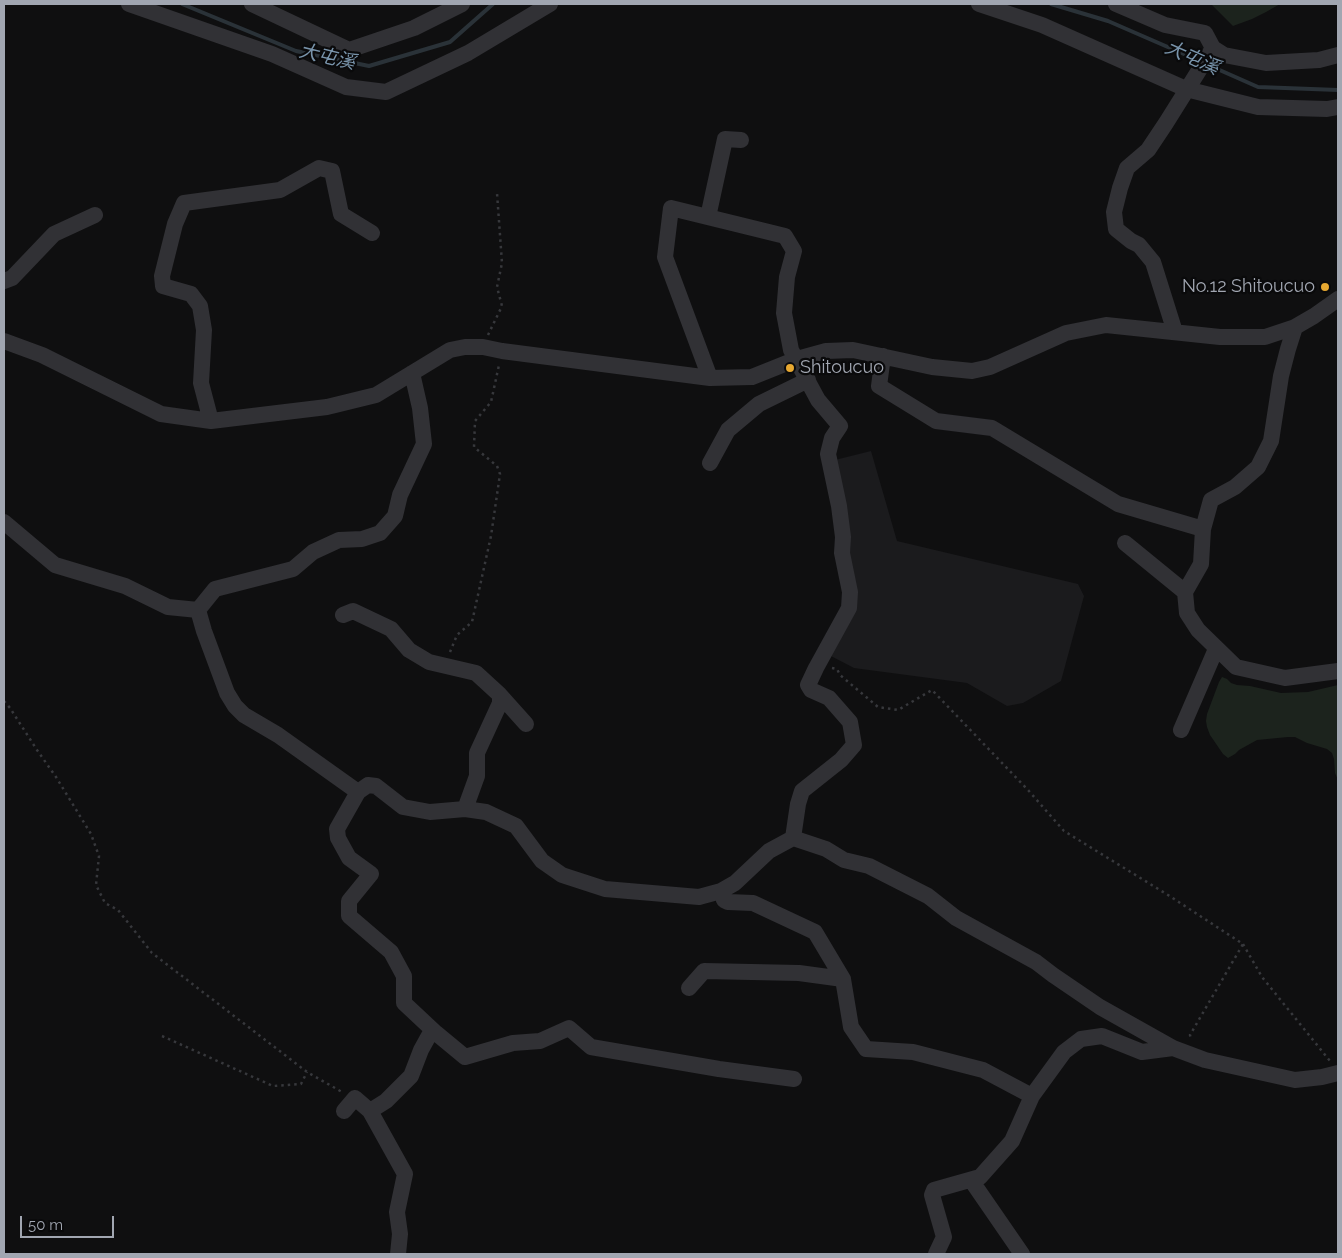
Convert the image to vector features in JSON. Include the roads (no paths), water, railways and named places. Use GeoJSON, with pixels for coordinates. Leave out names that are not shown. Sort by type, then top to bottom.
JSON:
{"type":"FeatureCollection","features":[{"type":"Feature","properties":{"kind":"street"},"geometry":{"type":"LineString","coordinates":[[130,4],[272,54],[346,86],[386,92],[468,53],[550,4]]}},
{"type":"Feature","properties":{"kind":"street"},"geometry":{"type":"LineString","coordinates":[[252,4],[349,50],[414,28],[462,4]]}},
{"type":"Feature","properties":{"kind":"street"},"geometry":{"type":"LineString","coordinates":[[979,4],[1042,25],[1190,83],[1258,107],[1327,109],[1338,107]]}},
{"type":"Feature","properties":{"kind":"street"},"geometry":{"type":"LineString","coordinates":[[1116,4],[1165,25],[1206,34],[1210,52],[1148,150],[1127,168],[1114,212],[1116,229],[1139,245],[1154,262],[1175,332]]}},
{"type":"Feature","properties":{"kind":"street"},"geometry":{"type":"LineString","coordinates":[[1210,52],[1266,63],[1319,60],[1338,55]]}},
{"type":"Feature","properties":{"kind":"street"},"geometry":{"type":"LineString","coordinates":[[708,217],[725,139],[741,140]]}},
{"type":"Feature","properties":{"kind":"street"},"geometry":{"type":"LineString","coordinates":[[211,421],[201,383],[204,330],[200,306],[191,294],[163,286],[162,276],[175,224],[184,203],[280,190],[320,168],[332,171],[341,214],[372,233]]}},
{"type":"Feature","properties":{"kind":"street"},"geometry":{"type":"LineString","coordinates":[[710,378],[665,257],[671,208],[785,236],[794,251],[786,277],[784,312],[791,350],[818,400],[840,426],[832,438],[828,454],[839,506],[843,537],[842,553],[850,592],[849,608],[808,685],[811,690],[829,698],[850,722],[854,746],[802,791],[793,838]]}},
{"type":"Feature","properties":{"kind":"street"},"geometry":{"type":"LineString","coordinates":[[4,281],[12,278],[54,234],[95,215]]}},
{"type":"Feature","properties":{"kind":"street"},"geometry":{"type":"LineString","coordinates":[[4,340],[42,355],[161,414],[211,421],[327,407],[376,396],[450,350],[466,347],[483,347],[710,378],[752,377],[796,359],[826,352],[854,350],[932,367],[972,371],[990,367],[1066,333],[1106,325],[1220,337],[1265,337],[1295,327],[1338,300]]}},
{"type":"Feature","properties":{"kind":"street"},"geometry":{"type":"LineString","coordinates":[[1295,327],[1281,376],[1271,441],[1258,467],[1235,487],[1211,500],[1203,529],[1201,564],[1185,592],[1187,613],[1198,630],[1236,667],[1285,678],[1338,671]]}},
{"type":"Feature","properties":{"kind":"street"},"geometry":{"type":"LineString","coordinates":[[883,356],[879,386],[936,421],[992,428],[1118,504],[1203,529]]}},
{"type":"Feature","properties":{"kind":"street"},"geometry":{"type":"LineString","coordinates":[[198,610],[215,589],[293,569],[312,552],[339,540],[362,539],[380,534],[395,516],[400,495],[424,444],[420,408],[412,372]]}},
{"type":"Feature","properties":{"kind":"street"},"geometry":{"type":"LineString","coordinates":[[710,463],[728,430],[758,404],[808,380]]}},
{"type":"Feature","properties":{"kind":"street"},"geometry":{"type":"LineString","coordinates":[[4,522],[55,565],[124,586],[168,607],[198,610]]}},
{"type":"Feature","properties":{"kind":"street"},"geometry":{"type":"LineString","coordinates":[[1125,544],[1185,592]]}},
{"type":"Feature","properties":{"kind":"street"},"geometry":{"type":"LineString","coordinates":[[198,610],[227,693],[235,706],[244,715],[278,735],[358,792]]}},
{"type":"Feature","properties":{"kind":"street"},"geometry":{"type":"LineString","coordinates":[[343,614],[353,611],[391,628],[409,650],[429,662],[476,673],[500,695],[526,724]]}},
{"type":"Feature","properties":{"kind":"street"},"geometry":{"type":"LineString","coordinates":[[1181,730],[1216,649]]}},
{"type":"Feature","properties":{"kind":"street"},"geometry":{"type":"LineString","coordinates":[[465,809],[477,776],[477,753],[500,703],[500,695]]}},
{"type":"Feature","properties":{"kind":"street"},"geometry":{"type":"LineString","coordinates":[[794,1079],[590,1047],[569,1028],[540,1041],[513,1043],[465,1057],[432,1030],[404,1003],[404,976],[391,952],[349,916],[349,901],[371,874],[348,858],[338,838],[337,828],[358,792],[368,784],[376,786],[403,807],[430,812],[465,809],[486,812],[516,826],[542,861],[562,875],[605,889],[699,897],[721,891],[735,884],[769,851],[793,838],[826,849],[844,860],[869,866],[928,896],[956,918],[1036,962],[1100,1006],[1173,1048],[1205,1060],[1295,1080],[1322,1077],[1335,1068]]}},
{"type":"Feature","properties":{"kind":"street"},"geometry":{"type":"LineString","coordinates":[[721,891],[724,900],[728,902],[753,903],[815,932],[844,979],[851,1027],[866,1049],[913,1052],[983,1070],[1032,1096]]}},
{"type":"Feature","properties":{"kind":"street"},"geometry":{"type":"LineString","coordinates":[[689,988],[704,971],[799,973],[844,979]]}},
{"type":"Feature","properties":{"kind":"street"},"geometry":{"type":"LineString","coordinates":[[370,1111],[386,1102],[411,1076],[421,1050],[432,1030]]}},
{"type":"Feature","properties":{"kind":"street"},"geometry":{"type":"LineString","coordinates":[[936,1254],[944,1238],[932,1195],[934,1190],[980,1177],[1012,1141],[1032,1096],[1064,1052],[1081,1039],[1102,1036],[1142,1052],[1173,1048]]}},
{"type":"Feature","properties":{"kind":"street"},"geometry":{"type":"LineString","coordinates":[[349,1105],[355,1098],[370,1111],[405,1174],[397,1212],[400,1234],[398,1254]]}},
{"type":"Feature","properties":{"kind":"street"},"geometry":{"type":"LineString","coordinates":[[971,1180],[1022,1254]]}},
{"type":"Feature","properties":{"kind":"waterway","name":"大屯溪"},"geometry":{"type":"LineString","coordinates":[[182,4],[296,51],[369,66],[450,42],[493,4]]}},
{"type":"Feature","properties":{"kind":"waterway","name":"大屯溪"},"geometry":{"type":"LineString","coordinates":[[1051,4],[1108,21],[1200,61]]}},
{"type":"Feature","properties":{"kind":"waterway","name":"大屯溪"},"geometry":{"type":"LineString","coordinates":[[1206,64],[1258,87],[1338,90]]}},
{"type":"Feature","properties":{"kind":"place","name":"No.12 Shitoucuo"},"geometry":{"type":"Point","coordinates":[1325,287]}},
{"type":"Feature","properties":{"kind":"place","name":"Shitoucuo"},"geometry":{"type":"Point","coordinates":[790,368]}}]}
